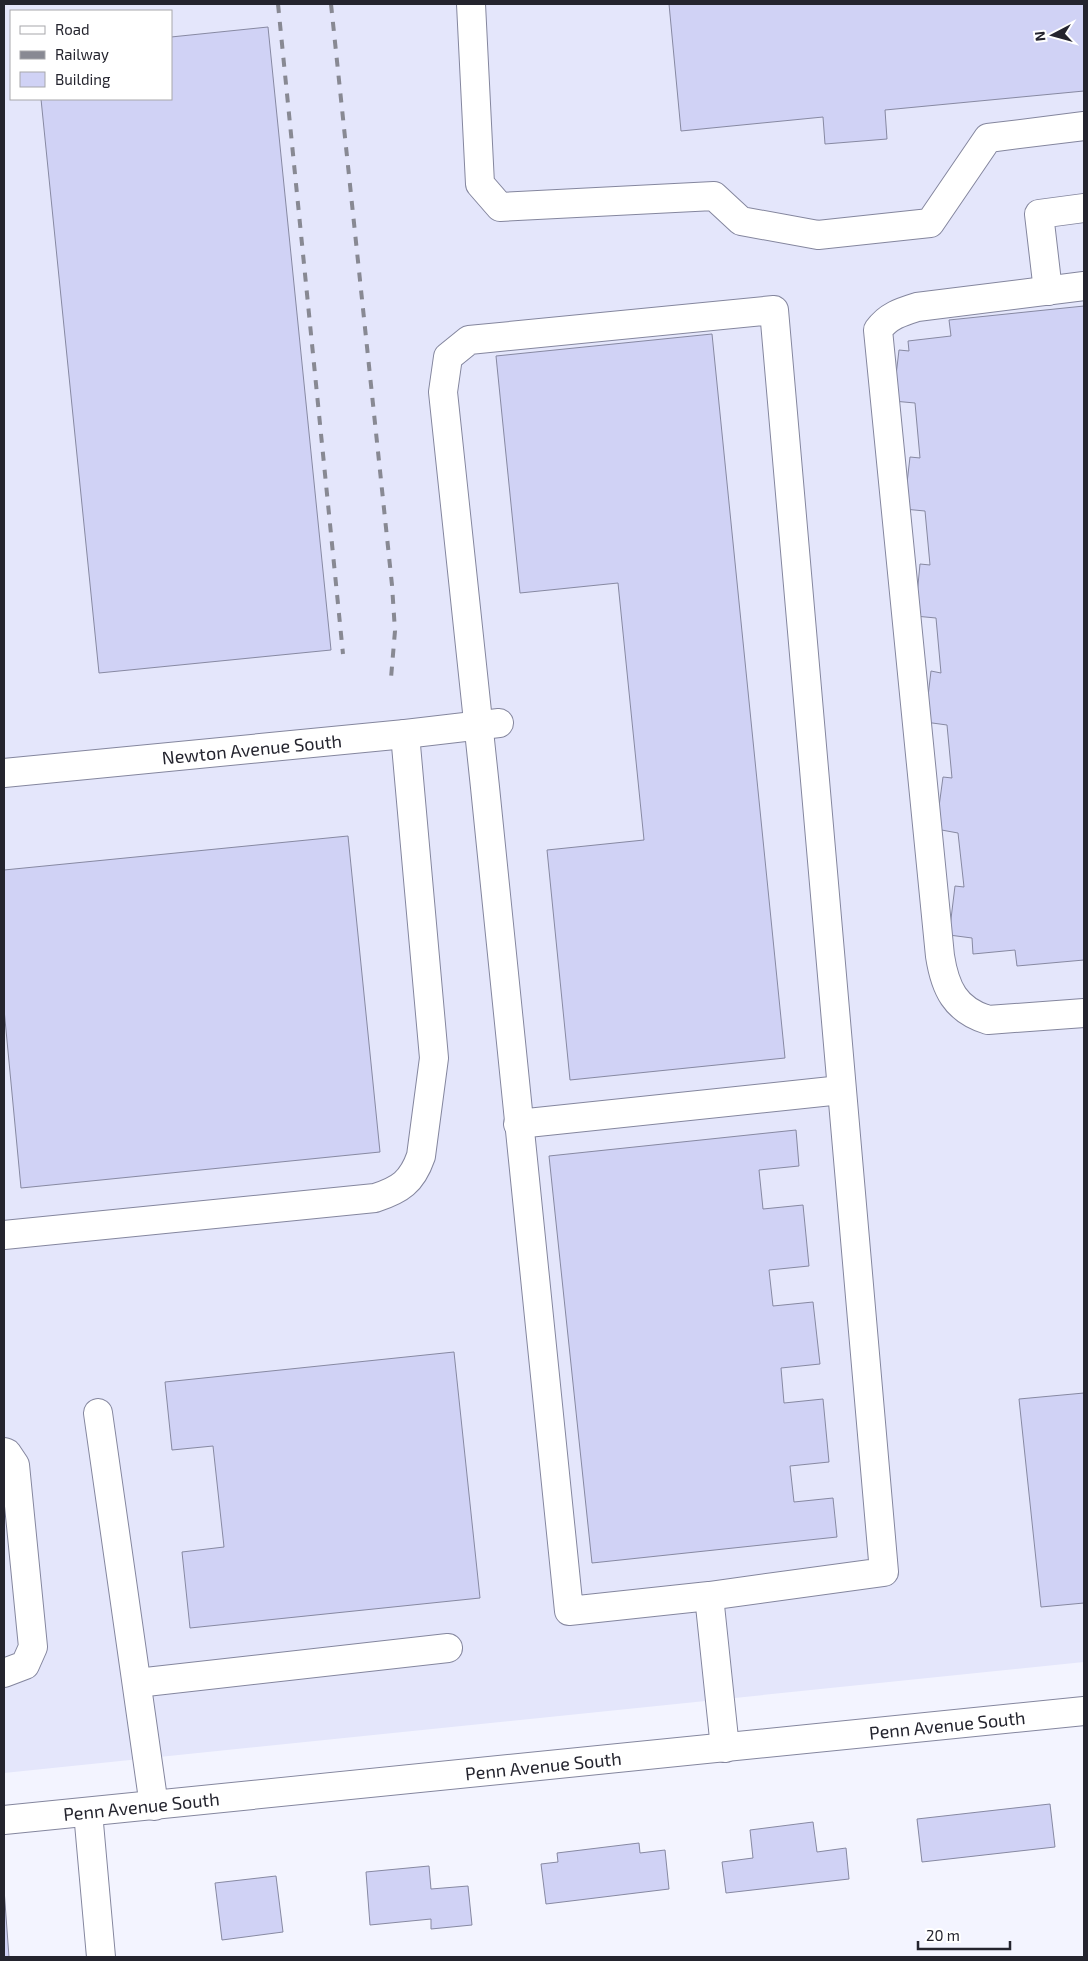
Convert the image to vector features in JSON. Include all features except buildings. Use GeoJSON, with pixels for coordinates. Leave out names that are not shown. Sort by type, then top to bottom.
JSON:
{"type":"FeatureCollection","features":[{"type":"Feature","properties":{"kind":"main road"},"geometry":{"type":"LineString","coordinates":[[471,4],[480,184],[500,207],[714,196],[741,221],[818,234],[930,223],[988,138],[1084,126]]}},
{"type":"Feature","properties":{"kind":"main road"},"geometry":{"type":"LineString","coordinates":[[1048,291],[1039,214],[1084,208]]}},
{"type":"Feature","properties":{"kind":"main road"},"geometry":{"type":"LineString","coordinates":[[1084,286],[917,307],[885,320],[878,330],[940,956],[944,978],[963,1008],[975,1016],[988,1020],[1084,1013]]}},
{"type":"Feature","properties":{"kind":"main road"},"geometry":{"type":"LineString","coordinates":[[774,310],[841,1090],[884,1572],[709,1596],[569,1611],[518,1124],[489,724],[443,392],[448,357],[469,340],[774,310]]}},
{"type":"Feature","properties":{"kind":"main road","name":"Newton Avenue South"},"geometry":{"type":"LineString","coordinates":[[4,773],[405,734],[489,724]]}},
{"type":"Feature","properties":{"kind":"main road"},"geometry":{"type":"LineString","coordinates":[[4,1235],[375,1198],[392,1193],[406,1183],[416,1171],[421,1156],[434,1058],[405,734]]}},
{"type":"Feature","properties":{"kind":"main road"},"geometry":{"type":"LineString","coordinates":[[518,1124],[841,1090]]}},
{"type":"Feature","properties":{"kind":"main road"},"geometry":{"type":"LineString","coordinates":[[98,1413],[154,1806]]}},
{"type":"Feature","properties":{"kind":"main road"},"geometry":{"type":"LineString","coordinates":[[4,1452],[7,1453],[15,1465],[33,1647],[25,1665],[4,1673]]}},
{"type":"Feature","properties":{"kind":"main road"},"geometry":{"type":"LineString","coordinates":[[709,1596],[725,1748]]}},
{"type":"Feature","properties":{"kind":"main road"},"geometry":{"type":"LineString","coordinates":[[137,1683],[448,1648]]}},
{"type":"Feature","properties":{"kind":"main road","name":"Penn Avenue South"},"geometry":{"type":"LineString","coordinates":[[4,1820],[1084,1711]]}},
{"type":"Feature","properties":{"kind":"main road"},"geometry":{"type":"LineString","coordinates":[[88,1812],[101,1957]]}},
{"type":"Feature","properties":{"kind":"shaded area"},"geometry":{"type":"Polygon","coordinates":[[[4,4],[1084,4],[1084,1662],[4,1773],[4,4]]]}},
{"type":"Feature","properties":{"kind":"railway"},"geometry":{"type":"LineString","coordinates":[[278,4],[343,654]]}},
{"type":"Feature","properties":{"kind":"railway"},"geometry":{"type":"LineString","coordinates":[[331,4],[392,585],[395,631],[391,678]]}}]}
